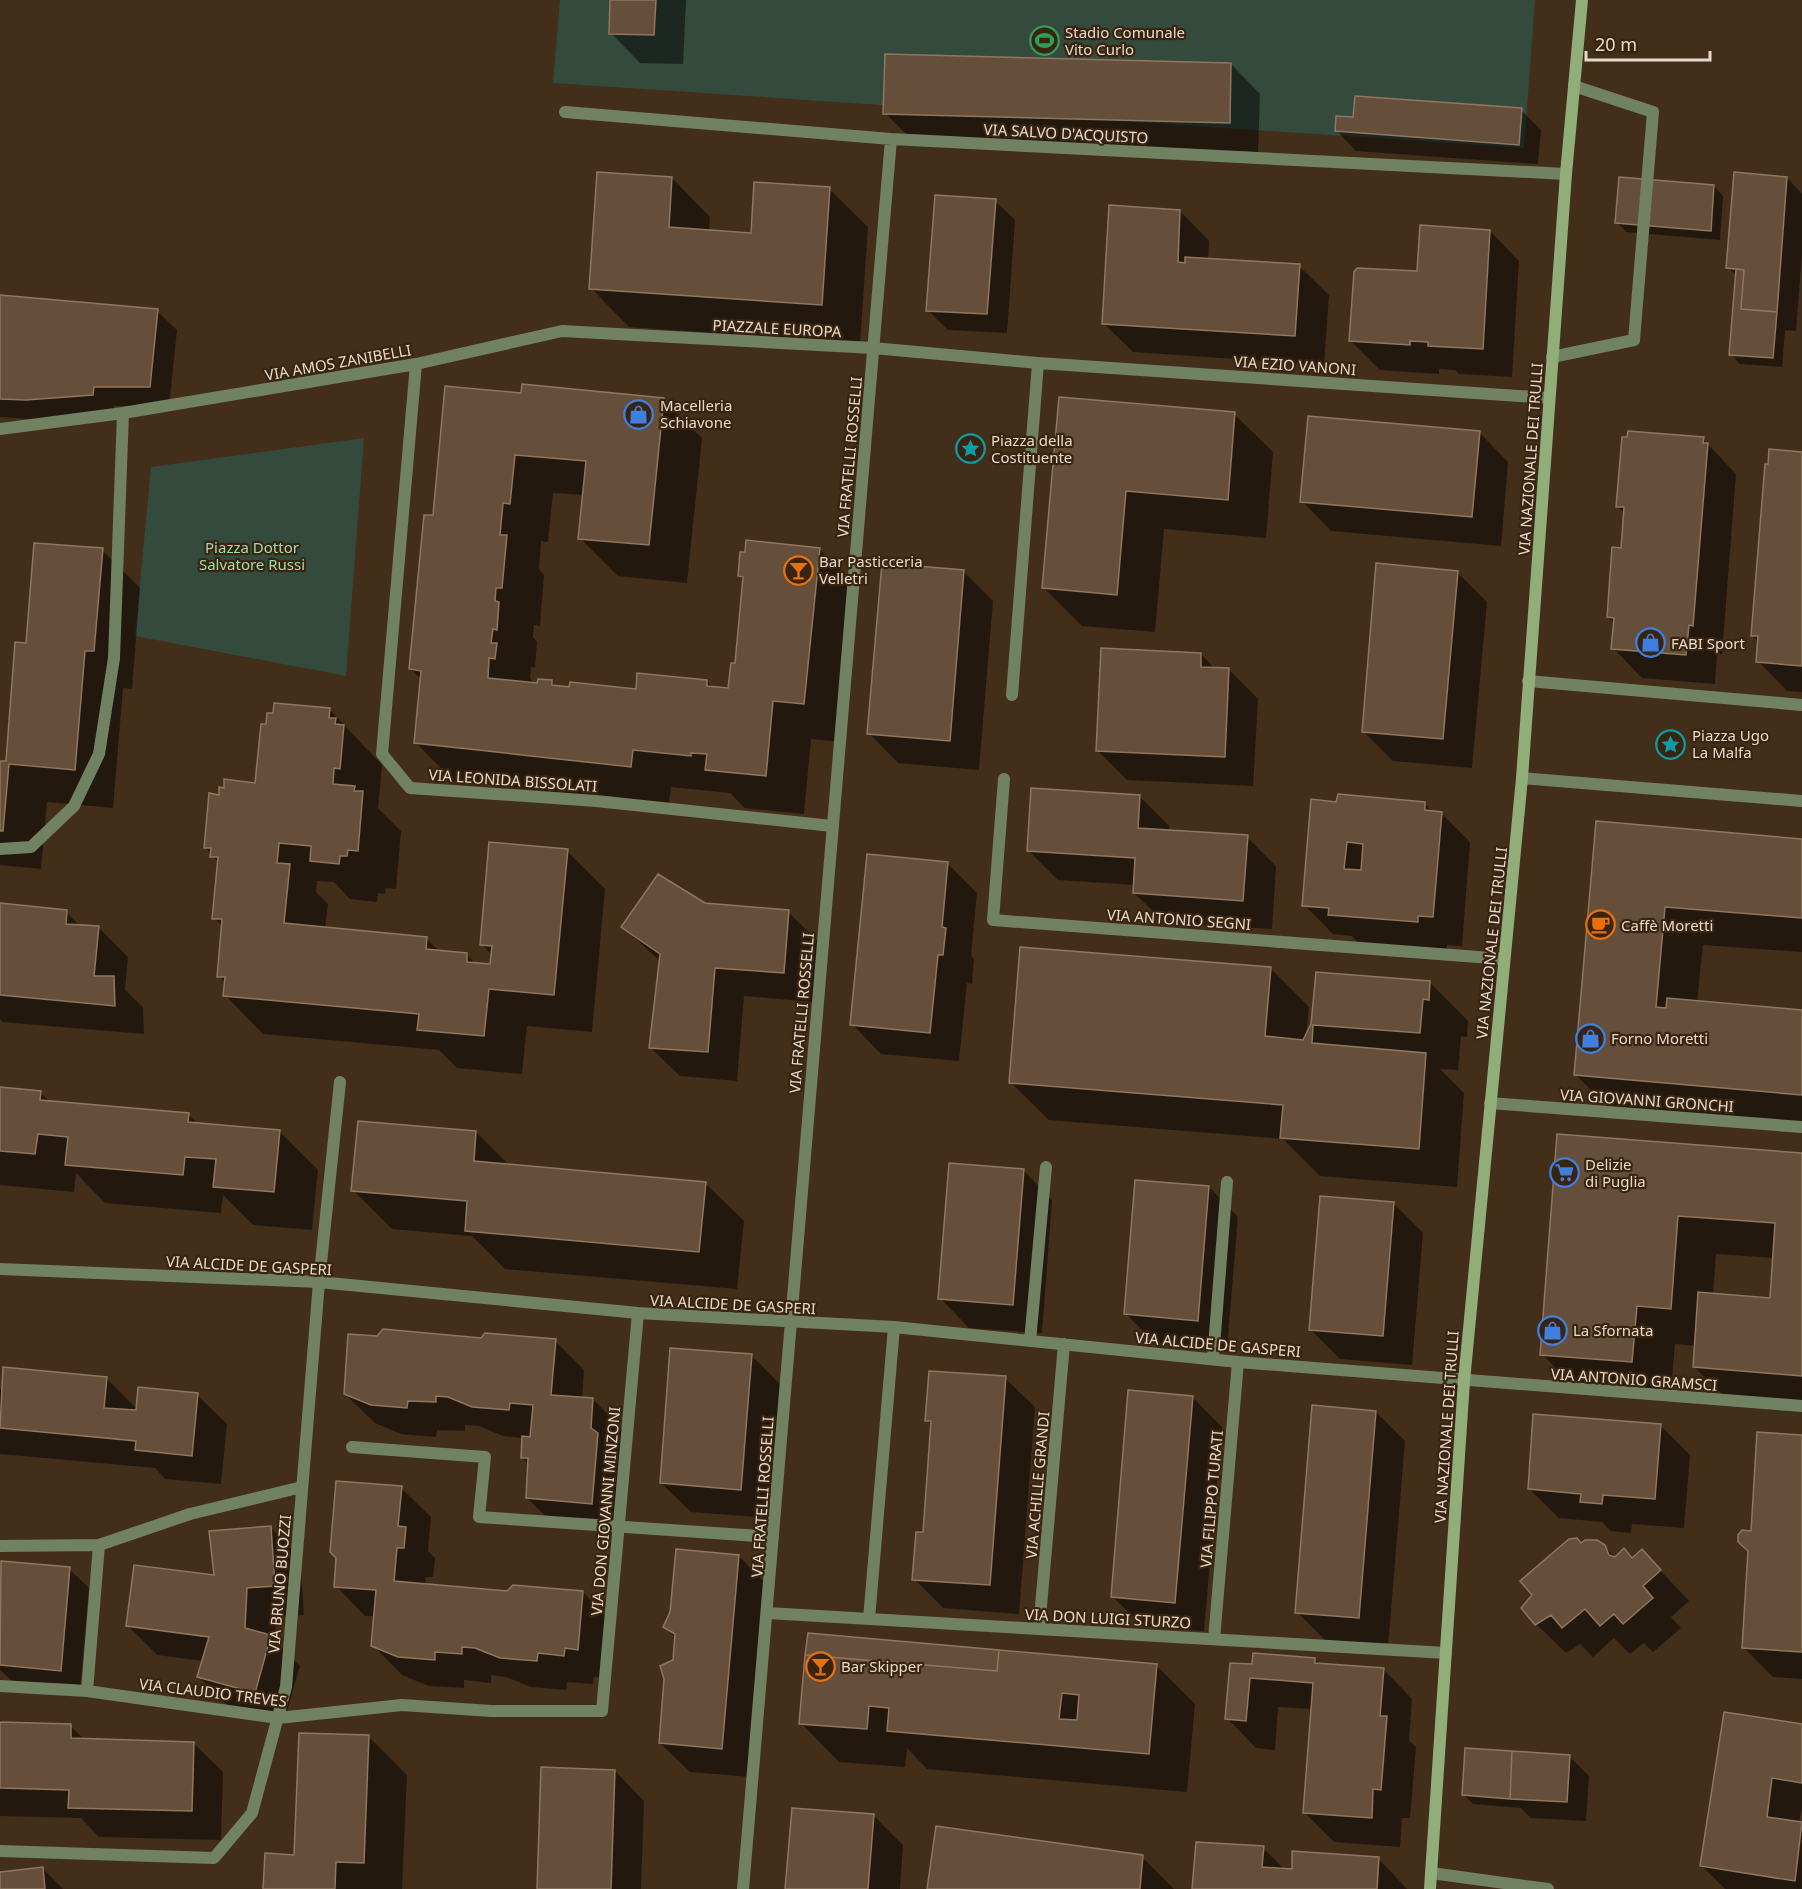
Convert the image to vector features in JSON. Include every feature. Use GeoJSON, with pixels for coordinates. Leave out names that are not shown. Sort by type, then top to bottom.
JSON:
{"type":"FeatureCollection","features":[{"type":"Feature","properties":{"kind":"street","name":"VIA NAZIONALE DEI TRULLI"},"geometry":{"type":"LineString","coordinates":[[1430,1889],[1464,1381],[1522,777],[1566,174],[1582,0]]}},
{"type":"Feature","properties":{"kind":"street"},"geometry":{"type":"LineString","coordinates":[[1552,357],[1634,340],[1653,112],[1574,86]]}},
{"type":"Feature","properties":{"kind":"street","name":"VIA SALVO D'ACQUISTO"},"geometry":{"type":"LineString","coordinates":[[565,112],[891,139],[1566,174]]}},
{"type":"Feature","properties":{"kind":"street","name":"VIA FRATELLI ROSSELLI"},"geometry":{"type":"LineString","coordinates":[[743,1889],[891,139]]}},
{"type":"Feature","properties":{"kind":"street","name":"VIA AMOS ZANIBELLI"},"geometry":{"type":"LineString","coordinates":[[0,429],[123,413],[416,364],[562,331],[680,338]]}},
{"type":"Feature","properties":{"kind":"street","name":"PIAZZALE EUROPA"},"geometry":{"type":"LineString","coordinates":[[680,338],[873,348]]}},
{"type":"Feature","properties":{"kind":"street"},"geometry":{"type":"LineString","coordinates":[[873,348],[1038,363],[1012,695]]}},
{"type":"Feature","properties":{"kind":"street","name":"VIA EZIO VANONI"},"geometry":{"type":"LineString","coordinates":[[1038,363],[1549,398]]}},
{"type":"Feature","properties":{"kind":"street","name":"VIA LEONIDA BISSOLATI"},"geometry":{"type":"LineString","coordinates":[[416,364],[382,754],[410,788],[596,801],[832,826]]}},
{"type":"Feature","properties":{"kind":"street"},"geometry":{"type":"LineString","coordinates":[[0,849],[31,847],[66,815],[74,806],[99,754],[114,658],[123,413]]}},
{"type":"Feature","properties":{"kind":"street"},"geometry":{"type":"LineString","coordinates":[[1528,681],[1802,705]]}},
{"type":"Feature","properties":{"kind":"street"},"geometry":{"type":"LineString","coordinates":[[1522,777],[1802,801]]}},
{"type":"Feature","properties":{"kind":"street","name":"VIA ANTONIO SEGNI"},"geometry":{"type":"LineString","coordinates":[[1004,779],[993,920],[1504,959]]}},
{"type":"Feature","properties":{"kind":"street","name":"VIA BRUNO BUOZZI"},"geometry":{"type":"LineString","coordinates":[[0,1851],[214,1858],[252,1813],[286,1687],[319,1282],[340,1082]]}},
{"type":"Feature","properties":{"kind":"street","name":"VIA GIOVANNI GRONCHI"},"geometry":{"type":"LineString","coordinates":[[1490,1103],[1802,1127]]}},
{"type":"Feature","properties":{"kind":"street"},"geometry":{"type":"LineString","coordinates":[[1030,1341],[1046,1167]]}},
{"type":"Feature","properties":{"kind":"street"},"geometry":{"type":"LineString","coordinates":[[1213,1359],[1227,1182]]}},
{"type":"Feature","properties":{"kind":"street","name":"VIA ALCIDE DE GASPERI"},"geometry":{"type":"LineString","coordinates":[[0,1269],[319,1282],[638,1313],[894,1327],[1238,1362],[1464,1381]]}},
{"type":"Feature","properties":{"kind":"street","name":"VIA DON GIOVANNI MINZONI"},"geometry":{"type":"LineString","coordinates":[[602,1711],[638,1313]]}},
{"type":"Feature","properties":{"kind":"street"},"geometry":{"type":"LineString","coordinates":[[869,1619],[894,1327]]}},
{"type":"Feature","properties":{"kind":"street","name":"VIA ACHILLE GRANDI"},"geometry":{"type":"LineString","coordinates":[[1039,1629],[1064,1344]]}},
{"type":"Feature","properties":{"kind":"street","name":"VIA FILIPPO TURATI"},"geometry":{"type":"LineString","coordinates":[[1214,1640],[1238,1362]]}},
{"type":"Feature","properties":{"kind":"street","name":"VIA ANTONIO GRAMSCI"},"geometry":{"type":"LineString","coordinates":[[1464,1381],[1802,1407]]}},
{"type":"Feature","properties":{"kind":"street"},"geometry":{"type":"LineString","coordinates":[[352,1447],[485,1458],[479,1516],[619,1528],[773,1537]]}},
{"type":"Feature","properties":{"kind":"street"},"geometry":{"type":"LineString","coordinates":[[0,1545],[99,1545],[190,1514],[302,1487]]}},
{"type":"Feature","properties":{"kind":"street"},"geometry":{"type":"LineString","coordinates":[[87,1691],[99,1545]]}},
{"type":"Feature","properties":{"kind":"street","name":"VIA DON LUIGI STURZO"},"geometry":{"type":"LineString","coordinates":[[768,1613],[1446,1653]]}},
{"type":"Feature","properties":{"kind":"street","name":"VIA CLAUDIO TREVES"},"geometry":{"type":"LineString","coordinates":[[0,1686],[87,1691],[278,1718],[402,1705],[491,1711],[602,1711]]}},
{"type":"Feature","properties":{"kind":"street"},"geometry":{"type":"LineString","coordinates":[[1431,1873],[1548,1889]]}},
{"type":"Feature","properties":{"kind":"green space","name":"Stadio Comunale Vito Curlo"},"geometry":{"type":"Polygon","coordinates":[[[560,0],[1535,0],[1524,148],[553,83],[560,0]]]}},
{"type":"Feature","properties":{"kind":"green space","name":"Piazza Dottor Salvatore Russi"},"geometry":{"type":"Polygon","coordinates":[[[364,438],[346,676],[135,636],[151,467],[364,438]]]}},
{"type":"Feature","properties":{"kind":"building"},"geometry":{"type":"Polygon","coordinates":[[[610,0],[656,0],[654,35],[609,34],[610,0]]]}},
{"type":"Feature","properties":{"kind":"building"},"geometry":{"type":"Polygon","coordinates":[[[885,54],[1231,63],[1230,123],[883,114],[885,54]]]}},
{"type":"Feature","properties":{"kind":"building"},"geometry":{"type":"Polygon","coordinates":[[[1355,96],[1522,108],[1519,145],[1335,131],[1336,116],[1353,117],[1355,96]]]}},
{"type":"Feature","properties":{"kind":"building"},"geometry":{"type":"Polygon","coordinates":[[[597,172],[672,177],[669,227],[751,233],[754,182],[830,187],[822,305],[589,289],[597,172]]]}},
{"type":"Feature","properties":{"kind":"building"},"geometry":{"type":"Polygon","coordinates":[[[1734,172],[1787,177],[1777,312],[1741,309],[1744,270],[1726,268],[1734,172]]]}},
{"type":"Feature","properties":{"kind":"building"},"geometry":{"type":"Polygon","coordinates":[[[1619,177],[1714,185],[1711,231],[1615,223],[1619,177]]]}},
{"type":"Feature","properties":{"kind":"building"},"geometry":{"type":"Polygon","coordinates":[[[935,195],[996,199],[987,314],[926,311],[935,195]]]}},
{"type":"Feature","properties":{"kind":"building"},"geometry":{"type":"Polygon","coordinates":[[[1109,205],[1180,210],[1178,262],[1185,263],[1185,257],[1300,264],[1295,336],[1102,324],[1109,205]]]}},
{"type":"Feature","properties":{"kind":"building"},"geometry":{"type":"Polygon","coordinates":[[[1420,225],[1490,230],[1483,349],[1428,346],[1428,342],[1410,341],[1410,345],[1349,341],[1354,272],[1357,268],[1417,271],[1420,225]]]}},
{"type":"Feature","properties":{"kind":"building"},"geometry":{"type":"Polygon","coordinates":[[[1736,269],[1744,270],[1741,309],[1777,312],[1773,358],[1729,355],[1736,269]]]}},
{"type":"Feature","properties":{"kind":"building"},"geometry":{"type":"Polygon","coordinates":[[[0,295],[158,309],[150,387],[94,387],[93,395],[26,400],[0,399],[0,295]]]}},
{"type":"Feature","properties":{"kind":"building"},"geometry":{"type":"Polygon","coordinates":[[[522,384],[664,398],[649,545],[578,539],[586,461],[515,455],[510,504],[503,503],[500,535],[507,535],[502,588],[496,588],[495,601],[499,602],[497,630],[493,629],[491,643],[497,643],[495,659],[489,658],[488,678],[537,683],[538,679],[552,680],[552,685],[569,687],[570,682],[636,689],[637,673],[707,680],[707,686],[728,688],[731,663],[735,663],[743,577],[738,576],[740,552],[745,552],[746,540],[820,548],[804,704],[773,701],[766,776],[705,770],[707,754],[691,753],[691,756],[633,750],[631,767],[414,743],[421,671],[409,669],[424,515],[433,515],[445,386],[521,393],[522,384]]]}},
{"type":"Feature","properties":{"kind":"building"},"geometry":{"type":"Polygon","coordinates":[[[1059,397],[1235,412],[1228,500],[1126,491],[1117,595],[1042,588],[1059,397]]]}},
{"type":"Feature","properties":{"kind":"building"},"geometry":{"type":"Polygon","coordinates":[[[1308,416],[1480,431],[1472,517],[1300,502],[1308,416]]]}},
{"type":"Feature","properties":{"kind":"building"},"geometry":{"type":"Polygon","coordinates":[[[1628,431],[1704,437],[1703,443],[1708,443],[1693,626],[1689,625],[1686,655],[1611,649],[1614,618],[1607,617],[1612,547],[1621,548],[1624,507],[1616,507],[1622,437],[1627,437],[1628,431]]]}},
{"type":"Feature","properties":{"kind":"building"},"geometry":{"type":"Polygon","coordinates":[[[1769,449],[1802,452],[1802,666],[1756,662],[1758,636],[1751,636],[1765,464],[1768,464],[1769,449]]]}},
{"type":"Feature","properties":{"kind":"building"},"geometry":{"type":"Polygon","coordinates":[[[34,543],[103,548],[94,651],[85,651],[75,770],[9,764],[3,831],[0,831],[0,761],[6,761],[15,642],[26,643],[34,543]]]}},
{"type":"Feature","properties":{"kind":"building"},"geometry":{"type":"Polygon","coordinates":[[[882,563],[964,570],[950,741],[867,734],[882,563]]]}},
{"type":"Feature","properties":{"kind":"building"},"geometry":{"type":"Polygon","coordinates":[[[1376,563],[1458,571],[1443,739],[1362,732],[1376,563]]]}},
{"type":"Feature","properties":{"kind":"building"},"geometry":{"type":"Polygon","coordinates":[[[1101,648],[1201,653],[1201,667],[1229,668],[1225,757],[1096,751],[1101,648]]]}},
{"type":"Feature","properties":{"kind":"building"},"geometry":{"type":"Polygon","coordinates":[[[274,703],[330,708],[329,718],[336,718],[335,724],[344,725],[340,769],[334,768],[333,784],[355,786],[354,791],[363,791],[358,851],[348,850],[347,856],[340,856],[339,864],[310,861],[311,846],[279,843],[277,863],[290,864],[284,923],[427,937],[426,949],[467,953],[467,962],[490,964],[492,946],[480,945],[489,842],[568,849],[554,995],[489,989],[484,1036],[417,1030],[419,1014],[223,996],[225,977],[217,977],[222,919],[212,919],[218,857],[210,857],[211,848],[204,848],[209,793],[219,795],[219,787],[224,788],[224,779],[255,783],[261,724],[266,724],[267,713],[273,713],[274,703]]]}},
{"type":"Feature","properties":{"kind":"building"},"geometry":{"type":"Polygon","coordinates":[[[1031,788],[1140,795],[1138,828],[1248,835],[1243,901],[1133,893],[1135,858],[1027,851],[1031,788]]]}},
{"type":"Feature","properties":{"kind":"building"},"geometry":{"type":"Polygon","coordinates":[[[1338,794],[1425,802],[1425,810],[1442,812],[1433,917],[1418,916],[1418,922],[1328,915],[1329,908],[1302,906],[1311,799],[1336,802],[1338,794]],[[1347,842],[1344,869],[1361,870],[1363,844],[1347,842]]]}},
{"type":"Feature","properties":{"kind":"building"},"geometry":{"type":"Polygon","coordinates":[[[1596,821],[1802,839],[1802,918],[1665,907],[1656,1007],[1666,1008],[1667,998],[1802,1010],[1802,1095],[1574,1075],[1596,821]]]}},
{"type":"Feature","properties":{"kind":"building"},"geometry":{"type":"Polygon","coordinates":[[[867,854],[948,862],[942,927],[946,928],[943,955],[938,955],[930,1033],[850,1025],[867,854]]]}},
{"type":"Feature","properties":{"kind":"building"},"geometry":{"type":"Polygon","coordinates":[[[658,874],[705,903],[789,910],[784,973],[715,968],[708,1052],[649,1048],[660,954],[621,927],[658,874]]]}},
{"type":"Feature","properties":{"kind":"building"},"geometry":{"type":"Polygon","coordinates":[[[0,903],[67,910],[66,924],[99,926],[94,976],[114,976],[115,1006],[0,995],[0,903]]]}},
{"type":"Feature","properties":{"kind":"building"},"geometry":{"type":"Polygon","coordinates":[[[1020,947],[1271,967],[1265,1036],[1303,1040],[1311,1024],[1316,972],[1430,981],[1429,1000],[1423,999],[1420,1033],[1313,1025],[1312,1043],[1426,1053],[1419,1149],[1280,1138],[1283,1105],[1009,1083],[1020,947]]]}},
{"type":"Feature","properties":{"kind":"building"},"geometry":{"type":"Polygon","coordinates":[[[0,1087],[41,1091],[40,1100],[189,1113],[188,1122],[280,1130],[274,1192],[213,1187],[216,1159],[185,1157],[183,1175],[65,1165],[68,1137],[38,1134],[35,1154],[0,1151],[0,1087]]]}},
{"type":"Feature","properties":{"kind":"building"},"geometry":{"type":"Polygon","coordinates":[[[358,1121],[476,1131],[474,1161],[706,1182],[699,1252],[465,1231],[467,1201],[351,1191],[358,1121]]]}},
{"type":"Feature","properties":{"kind":"building"},"geometry":{"type":"Polygon","coordinates":[[[1557,1134],[1802,1153],[1802,1376],[1693,1367],[1698,1292],[1770,1298],[1775,1223],[1678,1216],[1671,1309],[1637,1306],[1632,1362],[1540,1355],[1557,1134]]]}},
{"type":"Feature","properties":{"kind":"building"},"geometry":{"type":"Polygon","coordinates":[[[949,1163],[1024,1169],[1013,1305],[938,1299],[949,1163]]]}},
{"type":"Feature","properties":{"kind":"building"},"geometry":{"type":"Polygon","coordinates":[[[1135,1180],[1209,1186],[1198,1321],[1124,1314],[1135,1180]]]}},
{"type":"Feature","properties":{"kind":"building"},"geometry":{"type":"Polygon","coordinates":[[[1320,1196],[1394,1202],[1383,1336],[1309,1330],[1320,1196]]]}},
{"type":"Feature","properties":{"kind":"building"},"geometry":{"type":"Polygon","coordinates":[[[383,1329],[481,1338],[485,1333],[556,1339],[551,1395],[593,1398],[591,1428],[598,1433],[592,1504],[526,1498],[528,1458],[521,1458],[522,1436],[530,1437],[533,1405],[510,1403],[509,1410],[472,1407],[448,1397],[436,1396],[436,1402],[408,1401],[407,1408],[371,1405],[344,1394],[348,1334],[377,1336],[383,1329]]]}},
{"type":"Feature","properties":{"kind":"building"},"geometry":{"type":"Polygon","coordinates":[[[670,1348],[752,1354],[741,1490],[660,1483],[670,1348]]]}},
{"type":"Feature","properties":{"kind":"building"},"geometry":{"type":"Polygon","coordinates":[[[3,1367],[107,1377],[104,1408],[136,1410],[138,1387],[198,1393],[192,1456],[135,1450],[136,1441],[0,1428],[3,1367]]]}},
{"type":"Feature","properties":{"kind":"building"},"geometry":{"type":"Polygon","coordinates":[[[929,1371],[1006,1376],[990,1585],[912,1580],[916,1532],[923,1532],[931,1421],[925,1421],[929,1371]]]}},
{"type":"Feature","properties":{"kind":"building"},"geometry":{"type":"Polygon","coordinates":[[[1128,1390],[1193,1396],[1175,1603],[1111,1597],[1128,1390]]]}},
{"type":"Feature","properties":{"kind":"building"},"geometry":{"type":"Polygon","coordinates":[[[1312,1405],[1376,1411],[1359,1618],[1295,1613],[1312,1405]]]}},
{"type":"Feature","properties":{"kind":"building"},"geometry":{"type":"Polygon","coordinates":[[[1533,1414],[1661,1424],[1655,1499],[1603,1495],[1602,1504],[1580,1502],[1581,1494],[1528,1489],[1533,1414]]]}},
{"type":"Feature","properties":{"kind":"building"},"geometry":{"type":"Polygon","coordinates":[[[1757,1432],[1802,1435],[1802,1652],[1742,1648],[1748,1551],[1738,1542],[1738,1535],[1742,1530],[1751,1531],[1757,1432]]]}},
{"type":"Feature","properties":{"kind":"building"},"geometry":{"type":"Polygon","coordinates":[[[336,1481],[402,1486],[398,1526],[406,1527],[404,1548],[397,1548],[394,1581],[507,1591],[513,1585],[583,1591],[578,1650],[565,1648],[564,1656],[538,1653],[537,1661],[500,1658],[475,1648],[462,1647],[462,1654],[435,1652],[435,1660],[398,1657],[371,1646],[376,1590],[334,1587],[336,1558],[330,1552],[336,1481]]]}},
{"type":"Feature","properties":{"kind":"building"},"geometry":{"type":"Polygon","coordinates":[[[271,1526],[275,1586],[247,1588],[245,1628],[271,1635],[255,1693],[197,1677],[209,1637],[126,1626],[134,1565],[214,1575],[209,1531],[271,1526]]]}},
{"type":"Feature","properties":{"kind":"building"},"geometry":{"type":"Polygon","coordinates":[[[1577,1538],[1581,1543],[1585,1540],[1597,1540],[1605,1545],[1609,1555],[1615,1557],[1624,1548],[1632,1558],[1642,1549],[1661,1570],[1643,1586],[1653,1598],[1623,1624],[1614,1614],[1600,1626],[1585,1609],[1562,1628],[1551,1615],[1535,1625],[1521,1608],[1532,1595],[1520,1581],[1569,1539],[1577,1538]]]}},
{"type":"Feature","properties":{"kind":"building"},"geometry":{"type":"Polygon","coordinates":[[[676,1549],[739,1555],[722,1749],[659,1743],[664,1679],[660,1666],[673,1660],[675,1634],[663,1627],[670,1612],[676,1549]]]}},
{"type":"Feature","properties":{"kind":"building"},"geometry":{"type":"Polygon","coordinates":[[[1,1561],[70,1567],[61,1671],[0,1665],[1,1561]]]}},
{"type":"Feature","properties":{"kind":"building"},"geometry":{"type":"Polygon","coordinates":[[[808,1633],[999,1650],[997,1671],[805,1655],[808,1633]]]}},
{"type":"Feature","properties":{"kind":"building"},"geometry":{"type":"Polygon","coordinates":[[[999,1650],[1157,1664],[1149,1754],[887,1731],[889,1708],[869,1706],[867,1729],[799,1724],[805,1655],[997,1671],[999,1650]],[[1062,1693],[1059,1719],[1077,1720],[1079,1695],[1062,1693]]]}},
{"type":"Feature","properties":{"kind":"building"},"geometry":{"type":"Polygon","coordinates":[[[1253,1653],[1315,1658],[1315,1663],[1384,1668],[1380,1716],[1387,1716],[1381,1790],[1373,1789],[1372,1818],[1303,1813],[1313,1683],[1250,1678],[1246,1721],[1225,1719],[1230,1663],[1252,1664],[1253,1653]]]}},
{"type":"Feature","properties":{"kind":"building"},"geometry":{"type":"Polygon","coordinates":[[[1724,1712],[1802,1724],[1802,1783],[1772,1778],[1767,1817],[1802,1822],[1795,1881],[1700,1866],[1724,1712]]]}},
{"type":"Feature","properties":{"kind":"building"},"geometry":{"type":"Polygon","coordinates":[[[0,1722],[71,1724],[71,1738],[194,1742],[192,1811],[68,1808],[69,1790],[0,1788],[0,1722]]]}},
{"type":"Feature","properties":{"kind":"building"},"geometry":{"type":"Polygon","coordinates":[[[299,1733],[369,1735],[364,1863],[336,1862],[335,1889],[263,1889],[265,1853],[294,1855],[299,1733]]]}},
{"type":"Feature","properties":{"kind":"building"},"geometry":{"type":"Polygon","coordinates":[[[1465,1748],[1512,1751],[1510,1799],[1462,1795],[1465,1748]]]}},
{"type":"Feature","properties":{"kind":"building"},"geometry":{"type":"Polygon","coordinates":[[[1512,1751],[1570,1755],[1567,1802],[1510,1799],[1512,1751]]]}},
{"type":"Feature","properties":{"kind":"building"},"geometry":{"type":"Polygon","coordinates":[[[541,1767],[615,1770],[611,1889],[537,1889],[541,1767]]]}},
{"type":"Feature","properties":{"kind":"building"},"geometry":{"type":"Polygon","coordinates":[[[792,1808],[874,1814],[868,1889],[785,1889],[792,1808]]]}},
{"type":"Feature","properties":{"kind":"building"},"geometry":{"type":"Polygon","coordinates":[[[936,1826],[1143,1855],[1140,1889],[927,1889],[936,1826]]]}},
{"type":"Feature","properties":{"kind":"building"},"geometry":{"type":"Polygon","coordinates":[[[1196,1842],[1264,1846],[1262,1867],[1292,1869],[1292,1851],[1379,1857],[1377,1889],[1192,1889],[1196,1842]]]}},
{"type":"Feature","properties":{"kind":"building"},"geometry":{"type":"Polygon","coordinates":[[[43,1867],[45,1889],[0,1889],[0,1872],[43,1867]]]}},
{"type":"Feature","properties":{"kind":"place","name":"Stadio Comunale Vito Curlo"},"geometry":{"type":"Point","coordinates":[1044,41]}},
{"type":"Feature","properties":{"kind":"place","name":"Macelleria Schiavone"},"geometry":{"type":"Point","coordinates":[639,414]}},
{"type":"Feature","properties":{"kind":"place","name":"Piazza della Costituente"},"geometry":{"type":"Point","coordinates":[970,449]}},
{"type":"Feature","properties":{"kind":"place","name":"Bar Pasticceria Velletri"},"geometry":{"type":"Point","coordinates":[798,570]}},
{"type":"Feature","properties":{"kind":"place","name":"FABI Sport"},"geometry":{"type":"Point","coordinates":[1650,643]}},
{"type":"Feature","properties":{"kind":"place","name":"Piazza Ugo La Malfa"},"geometry":{"type":"Point","coordinates":[1671,744]}},
{"type":"Feature","properties":{"kind":"place","name":"Caffè Moretti"},"geometry":{"type":"Point","coordinates":[1600,925]}},
{"type":"Feature","properties":{"kind":"place","name":"Forno Moretti"},"geometry":{"type":"Point","coordinates":[1590,1038]}},
{"type":"Feature","properties":{"kind":"place","name":"Delizie di Puglia"},"geometry":{"type":"Point","coordinates":[1564,1173]}},
{"type":"Feature","properties":{"kind":"place","name":"La Sfornata"},"geometry":{"type":"Point","coordinates":[1552,1330]}},
{"type":"Feature","properties":{"kind":"place","name":"Bar Skipper"},"geometry":{"type":"Point","coordinates":[820,1666]}}]}
